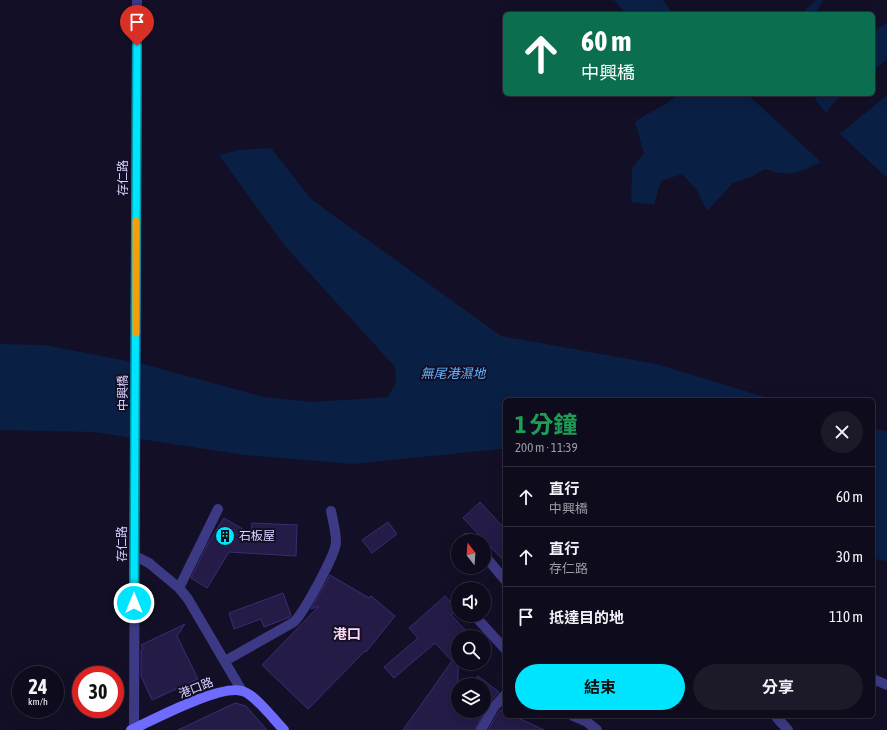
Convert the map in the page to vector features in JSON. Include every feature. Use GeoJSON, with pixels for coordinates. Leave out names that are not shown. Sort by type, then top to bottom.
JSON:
{"type":"FeatureCollection","features":[{"type":"Feature","properties":{"kind":"street","name":"存仁路"},"geometry":{"type":"LineString","coordinates":[[136,356],[137,0]]}},
{"type":"Feature","properties":{"kind":"street","name":"中興橋"},"geometry":{"type":"LineString","coordinates":[[136,356],[136,431]]}},
{"type":"Feature","properties":{"kind":"street","name":"存仁路"},"geometry":{"type":"LineString","coordinates":[[133,729],[136,431]]}},
{"type":"Feature","properties":{"kind":"street"},"geometry":{"type":"LineString","coordinates":[[179,588],[218,509]]}},
{"type":"Feature","properties":{"kind":"street"},"geometry":{"type":"LineString","coordinates":[[225,661],[294,622],[300,616],[310,600],[336,543],[332,511]]}},
{"type":"Feature","properties":{"kind":"street"},"geometry":{"type":"LineString","coordinates":[[134,556],[149,563],[179,588],[196,612],[242,690],[254,699],[284,730]]}},
{"type":"Feature","properties":{"kind":"street"},"geometry":{"type":"LineString","coordinates":[[491,564],[503,578]]}},
{"type":"Feature","properties":{"kind":"street"},"geometry":{"type":"LineString","coordinates":[[480,622],[503,647]]}},
{"type":"Feature","properties":{"kind":"street"},"geometry":{"type":"LineString","coordinates":[[875,680],[887,685]]}},
{"type":"Feature","properties":{"kind":"street","name":"港口路"},"geometry":{"type":"LineString","coordinates":[[133,729],[208,695],[224,691],[242,690]]}},
{"type":"Feature","properties":{"kind":"street"},"geometry":{"type":"LineString","coordinates":[[482,730],[494,707],[503,700]]}},
{"type":"Feature","properties":{"kind":"street"},"geometry":{"type":"LineString","coordinates":[[777,718],[788,730]]}},
{"type":"Feature","properties":{"kind":"street"},"geometry":{"type":"LineString","coordinates":[[588,719],[597,730]]}},
{"type":"Feature","properties":{"kind":"water"},"geometry":{"type":"Polygon","coordinates":[[[614,0],[663,0],[672,12],[624,12],[614,0]]]}},
{"type":"Feature","properties":{"kind":"water"},"geometry":{"type":"Polygon","coordinates":[[[816,0],[823,0],[816,12],[802,12],[816,0]]]}},
{"type":"Feature","properties":{"kind":"water"},"geometry":{"type":"Polygon","coordinates":[[[887,23],[887,59],[875,69],[875,30],[887,23]]]}},
{"type":"Feature","properties":{"kind":"water"},"geometry":{"type":"Polygon","coordinates":[[[887,95],[887,178],[840,134],[887,95]]]}},
{"type":"Feature","properties":{"kind":"water"},"geometry":{"type":"Polygon","coordinates":[[[676,96],[749,96],[821,162],[806,169],[787,174],[765,169],[753,176],[733,183],[707,211],[696,189],[682,174],[661,181],[654,205],[631,202],[632,168],[644,153],[635,122],[676,96]]]}},
{"type":"Feature","properties":{"kind":"water"},"geometry":{"type":"Polygon","coordinates":[[[817,96],[842,96],[833,103],[826,113],[815,100],[817,96]]]}},
{"type":"Feature","properties":{"kind":"water","name":"無尾港濕地"},"geometry":{"type":"Polygon","coordinates":[[[271,148],[311,199],[501,336],[656,364],[768,398],[503,398],[503,450],[353,464],[245,455],[94,432],[0,430],[0,344],[44,345],[143,364],[264,397],[313,402],[388,397],[396,383],[395,367],[284,245],[219,155],[239,150],[271,148]]]}},
{"type":"Feature","properties":{"kind":"water"},"geometry":{"type":"Polygon","coordinates":[[[875,428],[887,431],[887,562],[875,559],[875,428]]]}},
{"type":"Feature","properties":{"kind":"building"},"geometry":{"type":"Polygon","coordinates":[[[480,502],[503,527],[503,560],[491,547],[491,534],[478,534],[463,518],[480,502]]]}},
{"type":"Feature","properties":{"kind":"building"},"geometry":{"type":"Polygon","coordinates":[[[224,518],[251,534],[252,523],[297,525],[296,556],[229,552],[207,588],[191,578],[207,545],[224,518]]]}},
{"type":"Feature","properties":{"kind":"building"},"geometry":{"type":"Polygon","coordinates":[[[388,522],[397,534],[372,553],[362,540],[388,522]]]}},
{"type":"Feature","properties":{"kind":"building"},"geometry":{"type":"Polygon","coordinates":[[[330,575],[369,598],[371,596],[395,616],[366,652],[365,651],[308,709],[262,665],[319,606],[311,609],[330,575]]]}},
{"type":"Feature","properties":{"kind":"building"},"geometry":{"type":"Polygon","coordinates":[[[283,593],[291,615],[290,617],[264,627],[261,619],[234,629],[229,613],[283,593]]]}},
{"type":"Feature","properties":{"kind":"building"},"geometry":{"type":"Polygon","coordinates":[[[445,596],[451,602],[451,622],[458,622],[465,630],[451,630],[451,660],[435,643],[394,678],[384,667],[418,638],[409,628],[445,596]]]}},
{"type":"Feature","properties":{"kind":"building"},"geometry":{"type":"Polygon","coordinates":[[[185,624],[177,636],[198,679],[152,700],[141,676],[141,650],[143,649],[141,645],[185,624]]]}},
{"type":"Feature","properties":{"kind":"building"},"geometry":{"type":"Polygon","coordinates":[[[451,662],[451,670],[458,670],[458,678],[451,678],[451,718],[481,718],[475,730],[403,730],[451,662]]]}},
{"type":"Feature","properties":{"kind":"building"},"geometry":{"type":"Polygon","coordinates":[[[491,686],[499,692],[491,701],[491,686]]]}},
{"type":"Feature","properties":{"kind":"building"},"geometry":{"type":"Polygon","coordinates":[[[235,703],[246,706],[267,730],[178,730],[235,703]]]}},
{"type":"Feature","properties":{"kind":"building"},"geometry":{"type":"Polygon","coordinates":[[[500,710],[503,711],[503,718],[518,718],[544,730],[488,730],[500,710]]]}},
{"type":"Feature","properties":{"kind":"slow traffic"},"geometry":{"type":"LineString","coordinates":[[136,221],[136,333]]}},
{"type":"Feature","properties":{"kind":"place","name":"石板屋"},"geometry":{"type":"Point","coordinates":[225,536]}},
{"type":"Feature","properties":{"kind":"district","name":"港口"},"geometry":{"type":"Point","coordinates":[347,634]}},
{"type":"Feature","properties":{"kind":"route"},"geometry":{"type":"LineString","coordinates":[[134,603],[137,46]]}}]}
